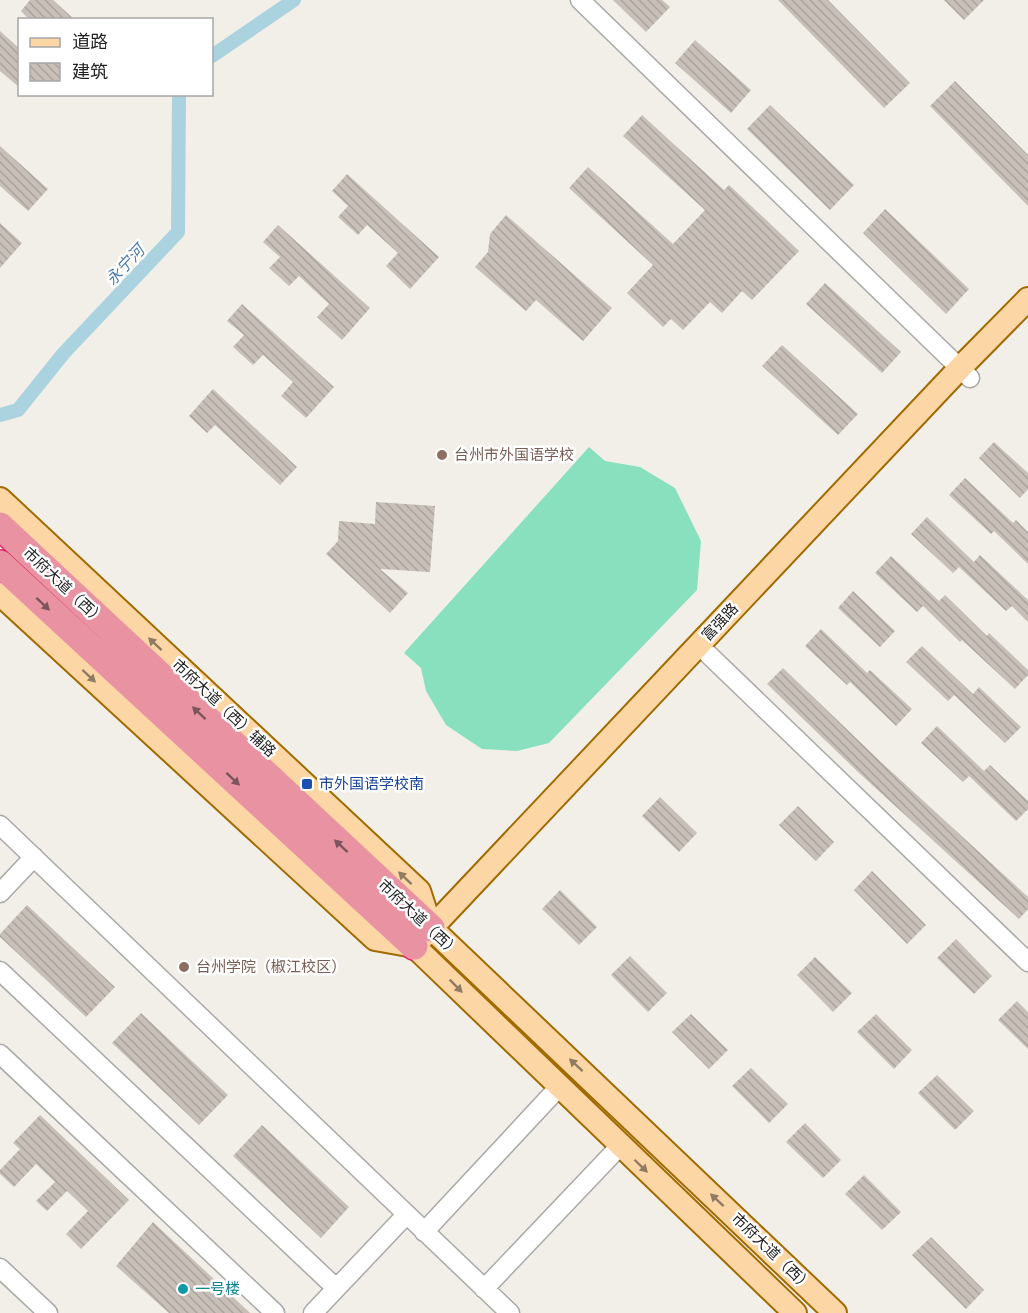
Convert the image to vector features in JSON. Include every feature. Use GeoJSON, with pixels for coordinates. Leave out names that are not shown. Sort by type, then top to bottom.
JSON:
{"type":"FeatureCollection","features":[{"type":"Feature","properties":{"kind":"highway","name":"市府大道（西）"},"geometry":{"type":"LineString","coordinates":[[0,525],[428,942]]}},
{"type":"Feature","properties":{"kind":"highway","name":"市府大道（西）"},"geometry":{"type":"LineString","coordinates":[[0,564],[428,942]]}},
{"type":"Feature","properties":{"kind":"main road","name":"富强路"},"geometry":{"type":"LineString","coordinates":[[428,942],[708,654],[965,373],[1028,299]]}},
{"type":"Feature","properties":{"kind":"main road","name":"富强路"},"geometry":{"type":"LineString","coordinates":[[428,942],[965,373],[1028,318]]}},
{"type":"Feature","properties":{"kind":"main road","name":"市府大道（西）辅路"},"geometry":{"type":"LineString","coordinates":[[0,499],[419,891],[428,942]]}},
{"type":"Feature","properties":{"kind":"main road"},"geometry":{"type":"LineString","coordinates":[[0,594],[375,939],[428,942]]}},
{"type":"Feature","properties":{"kind":"main road","name":"市府大道（西）"},"geometry":{"type":"LineString","coordinates":[[428,942],[559,1087],[795,1313]]}},
{"type":"Feature","properties":{"kind":"main road","name":"市府大道（西）"},"geometry":{"type":"LineString","coordinates":[[428,942],[835,1313]]}},
{"type":"Feature","properties":{"kind":"street"},"geometry":{"type":"LineString","coordinates":[[580,0],[965,373]]}},
{"type":"Feature","properties":{"kind":"street"},"geometry":{"type":"LineString","coordinates":[[708,654],[1025,952]]}},
{"type":"Feature","properties":{"kind":"street"},"geometry":{"type":"LineString","coordinates":[[0,825],[484,1289],[501,1310]]}},
{"type":"Feature","properties":{"kind":"street"},"geometry":{"type":"LineString","coordinates":[[0,893],[34,856]]}},
{"type":"Feature","properties":{"kind":"street"},"geometry":{"type":"LineString","coordinates":[[0,971],[336,1288]]}},
{"type":"Feature","properties":{"kind":"street"},"geometry":{"type":"LineString","coordinates":[[0,1054],[275,1313]]}},
{"type":"Feature","properties":{"kind":"street"},"geometry":{"type":"LineString","coordinates":[[424,1232],[559,1087]]}},
{"type":"Feature","properties":{"kind":"street"},"geometry":{"type":"LineString","coordinates":[[484,1289],[620,1146]]}},
{"type":"Feature","properties":{"kind":"street"},"geometry":{"type":"LineString","coordinates":[[313,1313],[406,1215]]}},
{"type":"Feature","properties":{"kind":"street"},"geometry":{"type":"LineString","coordinates":[[0,1268],[48,1313]]}},
{"type":"Feature","properties":{"kind":"green space"},"geometry":{"type":"Polygon","coordinates":[[[589,447],[605,461],[640,467],[675,488],[701,541],[697,590],[549,743],[517,751],[482,749],[446,725],[426,691],[421,668],[404,653],[589,447]]]}},
{"type":"Feature","properties":{"kind":"building"},"geometry":{"type":"Polygon","coordinates":[[[30,0],[53,0],[73,18],[28,18],[21,11],[30,0]]]}},
{"type":"Feature","properties":{"kind":"building"},"geometry":{"type":"Polygon","coordinates":[[[613,0],[662,0],[670,7],[646,32],[613,0]]]}},
{"type":"Feature","properties":{"kind":"building"},"geometry":{"type":"Polygon","coordinates":[[[778,0],[828,0],[910,83],[884,108],[778,0]]]}},
{"type":"Feature","properties":{"kind":"building"},"geometry":{"type":"Polygon","coordinates":[[[944,0],[984,0],[964,20],[944,0]]]}},
{"type":"Feature","properties":{"kind":"building"},"geometry":{"type":"Polygon","coordinates":[[[0,31],[18,47],[18,86],[0,71],[0,31]]]}},
{"type":"Feature","properties":{"kind":"building"},"geometry":{"type":"Polygon","coordinates":[[[695,40],[751,90],[731,113],[675,63],[695,40]]]}},
{"type":"Feature","properties":{"kind":"building"},"geometry":{"type":"Polygon","coordinates":[[[955,81],[1028,155],[1028,206],[930,106],[955,81]]]}},
{"type":"Feature","properties":{"kind":"building"},"geometry":{"type":"Polygon","coordinates":[[[770,105],[854,185],[830,210],[747,129],[770,105]]]}},
{"type":"Feature","properties":{"kind":"building"},"geometry":{"type":"Polygon","coordinates":[[[642,115],[724,190],[729,185],[799,251],[752,300],[742,291],[722,313],[710,302],[683,330],[671,319],[663,327],[627,293],[653,265],[569,188],[588,167],[673,244],[705,210],[623,136],[642,115]]]}},
{"type":"Feature","properties":{"kind":"building"},"geometry":{"type":"Polygon","coordinates":[[[0,146],[48,189],[28,211],[0,186],[0,146]]]}},
{"type":"Feature","properties":{"kind":"building"},"geometry":{"type":"Polygon","coordinates":[[[347,174],[439,257],[410,289],[386,266],[398,253],[367,225],[358,235],[338,217],[348,206],[332,191],[347,174]]]}},
{"type":"Feature","properties":{"kind":"building"},"geometry":{"type":"Polygon","coordinates":[[[885,209],[969,289],[946,314],[863,233],[885,209]]]}},
{"type":"Feature","properties":{"kind":"building"},"geometry":{"type":"Polygon","coordinates":[[[506,215],[612,308],[583,341],[536,300],[526,311],[475,267],[488,252],[490,234],[506,215]]]}},
{"type":"Feature","properties":{"kind":"building"},"geometry":{"type":"Polygon","coordinates":[[[0,223],[22,243],[0,268],[0,223]]]}},
{"type":"Feature","properties":{"kind":"building"},"geometry":{"type":"Polygon","coordinates":[[[278,225],[370,308],[342,340],[317,317],[329,304],[299,276],[289,286],[269,268],[280,257],[263,242],[278,225]]]}},
{"type":"Feature","properties":{"kind":"building"},"geometry":{"type":"Polygon","coordinates":[[[825,283],[901,352],[882,373],[806,304],[825,283]]]}},
{"type":"Feature","properties":{"kind":"building"},"geometry":{"type":"Polygon","coordinates":[[[242,304],[334,387],[306,418],[281,396],[293,382],[263,355],[253,365],[233,347],[244,335],[227,321],[242,304]]]}},
{"type":"Feature","properties":{"kind":"building"},"geometry":{"type":"Polygon","coordinates":[[[782,345],[858,414],[838,435],[762,366],[782,345]]]}},
{"type":"Feature","properties":{"kind":"building"},"geometry":{"type":"Polygon","coordinates":[[[213,389],[297,467],[280,485],[215,425],[207,433],[189,416],[213,389]]]}},
{"type":"Feature","properties":{"kind":"building"},"geometry":{"type":"Polygon","coordinates":[[[994,442],[1028,473],[1028,489],[1020,498],[979,458],[994,442]]]}},
{"type":"Feature","properties":{"kind":"building"},"geometry":{"type":"Polygon","coordinates":[[[965,478],[1013,523],[1016,520],[1028,532],[1028,564],[994,531],[991,534],[949,495],[965,478]]]}},
{"type":"Feature","properties":{"kind":"building"},"geometry":{"type":"Polygon","coordinates":[[[376,502],[435,506],[430,572],[380,569],[408,593],[390,613],[326,554],[338,541],[339,521],[375,524],[376,502]]]}},
{"type":"Feature","properties":{"kind":"building"},"geometry":{"type":"Polygon","coordinates":[[[927,517],[974,562],[980,555],[1028,600],[1028,622],[1012,606],[1006,611],[959,567],[953,573],[911,534],[927,517]]]}},
{"type":"Feature","properties":{"kind":"building"},"geometry":{"type":"Polygon","coordinates":[[[891,556],[939,601],[945,595],[987,636],[989,633],[1028,670],[1028,675],[1015,689],[962,640],[960,642],[923,606],[917,612],[875,573],[891,556]]]}},
{"type":"Feature","properties":{"kind":"building"},"geometry":{"type":"Polygon","coordinates":[[[853,591],[895,631],[880,647],[838,608],[853,591]]]}},
{"type":"Feature","properties":{"kind":"building"},"geometry":{"type":"Polygon","coordinates":[[[821,629],[867,673],[870,670],[912,709],[896,726],[850,682],[847,685],[805,646],[821,629]]]}},
{"type":"Feature","properties":{"kind":"building"},"geometry":{"type":"Polygon","coordinates":[[[922,646],[973,694],[979,687],[1021,727],[1005,743],[954,695],[948,701],[906,662],[922,646]]]}},
{"type":"Feature","properties":{"kind":"building"},"geometry":{"type":"Polygon","coordinates":[[[783,668],[1028,897],[1028,909],[1019,919],[858,772],[767,684],[783,668]]]}},
{"type":"Feature","properties":{"kind":"building"},"geometry":{"type":"Polygon","coordinates":[[[937,726],[984,771],[990,765],[1028,801],[1028,809],[1016,821],[969,776],[963,782],[921,743],[937,726]]]}},
{"type":"Feature","properties":{"kind":"building"},"geometry":{"type":"Polygon","coordinates":[[[660,797],[697,833],[679,852],[642,816],[660,797]]]}},
{"type":"Feature","properties":{"kind":"building"},"geometry":{"type":"Polygon","coordinates":[[[798,806],[834,842],[816,861],[779,825],[798,806]]]}},
{"type":"Feature","properties":{"kind":"building"},"geometry":{"type":"Polygon","coordinates":[[[872,871],[926,925],[907,944],[854,890],[872,871]]]}},
{"type":"Feature","properties":{"kind":"building"},"geometry":{"type":"Polygon","coordinates":[[[560,890],[597,927],[579,945],[542,909],[560,890]]]}},
{"type":"Feature","properties":{"kind":"building"},"geometry":{"type":"Polygon","coordinates":[[[27,905],[115,987],[86,1017],[0,937],[0,934],[27,905]]]}},
{"type":"Feature","properties":{"kind":"building"},"geometry":{"type":"Polygon","coordinates":[[[956,939],[992,976],[974,994],[937,958],[956,939]]]}},
{"type":"Feature","properties":{"kind":"building"},"geometry":{"type":"Polygon","coordinates":[[[630,956],[667,993],[648,1012],[611,975],[630,956]]]}},
{"type":"Feature","properties":{"kind":"building"},"geometry":{"type":"Polygon","coordinates":[[[815,957],[852,993],[833,1012],[797,975],[815,957]]]}},
{"type":"Feature","properties":{"kind":"building"},"geometry":{"type":"Polygon","coordinates":[[[1017,1001],[1028,1012],[1028,1049],[998,1020],[1017,1001]]]}},
{"type":"Feature","properties":{"kind":"building"},"geometry":{"type":"Polygon","coordinates":[[[141,1013],[228,1095],[199,1125],[112,1043],[141,1013]]]}},
{"type":"Feature","properties":{"kind":"building"},"geometry":{"type":"Polygon","coordinates":[[[691,1014],[728,1050],[709,1069],[672,1032],[691,1014]]]}},
{"type":"Feature","properties":{"kind":"building"},"geometry":{"type":"Polygon","coordinates":[[[876,1014],[912,1050],[894,1069],[857,1032],[876,1014]]]}},
{"type":"Feature","properties":{"kind":"building"},"geometry":{"type":"Polygon","coordinates":[[[751,1068],[788,1104],[769,1123],[732,1086],[751,1068]]]}},
{"type":"Feature","properties":{"kind":"building"},"geometry":{"type":"Polygon","coordinates":[[[937,1075],[974,1111],[955,1130],[918,1093],[937,1075]]]}},
{"type":"Feature","properties":{"kind":"building"},"geometry":{"type":"Polygon","coordinates":[[[40,1115],[129,1200],[81,1249],[66,1234],[88,1211],[67,1191],[47,1211],[36,1201],[55,1182],[36,1164],[14,1187],[0,1174],[0,1170],[20,1149],[13,1143],[40,1115]]]}},
{"type":"Feature","properties":{"kind":"building"},"geometry":{"type":"Polygon","coordinates":[[[805,1123],[841,1160],[823,1178],[786,1142],[805,1123]]]}},
{"type":"Feature","properties":{"kind":"building"},"geometry":{"type":"Polygon","coordinates":[[[262,1125],[349,1207],[321,1238],[233,1156],[262,1125]]]}},
{"type":"Feature","properties":{"kind":"building"},"geometry":{"type":"Polygon","coordinates":[[[864,1175],[901,1212],[882,1230],[845,1194],[864,1175]]]}},
{"type":"Feature","properties":{"kind":"building","name":"一号楼"},"geometry":{"type":"Polygon","coordinates":[[[153,1222],[250,1313],[169,1313],[116,1266],[153,1222]]]}},
{"type":"Feature","properties":{"kind":"building"},"geometry":{"type":"Polygon","coordinates":[[[931,1237],[984,1290],[966,1309],[912,1255],[931,1237]]]}},
{"type":"Feature","properties":{"kind":"waterway","name":"永宁河"},"geometry":{"type":"LineString","coordinates":[[213,55],[294,0]]}},
{"type":"Feature","properties":{"kind":"waterway","name":"永宁河"},"geometry":{"type":"LineString","coordinates":[[0,415],[18,410],[63,354],[178,232],[179,96]]}},
{"type":"Feature","properties":{"kind":"place","name":"台州市外国语学校"},"geometry":{"type":"Point","coordinates":[442,455]}},
{"type":"Feature","properties":{"kind":"place","name":"市外国语学校南"},"geometry":{"type":"Point","coordinates":[307,784]}},
{"type":"Feature","properties":{"kind":"place","name":"台州学院（椒江校区）"},"geometry":{"type":"Point","coordinates":[184,967]}},
{"type":"Feature","properties":{"kind":"place","name":"一号楼"},"geometry":{"type":"Point","coordinates":[183,1289]}}]}
